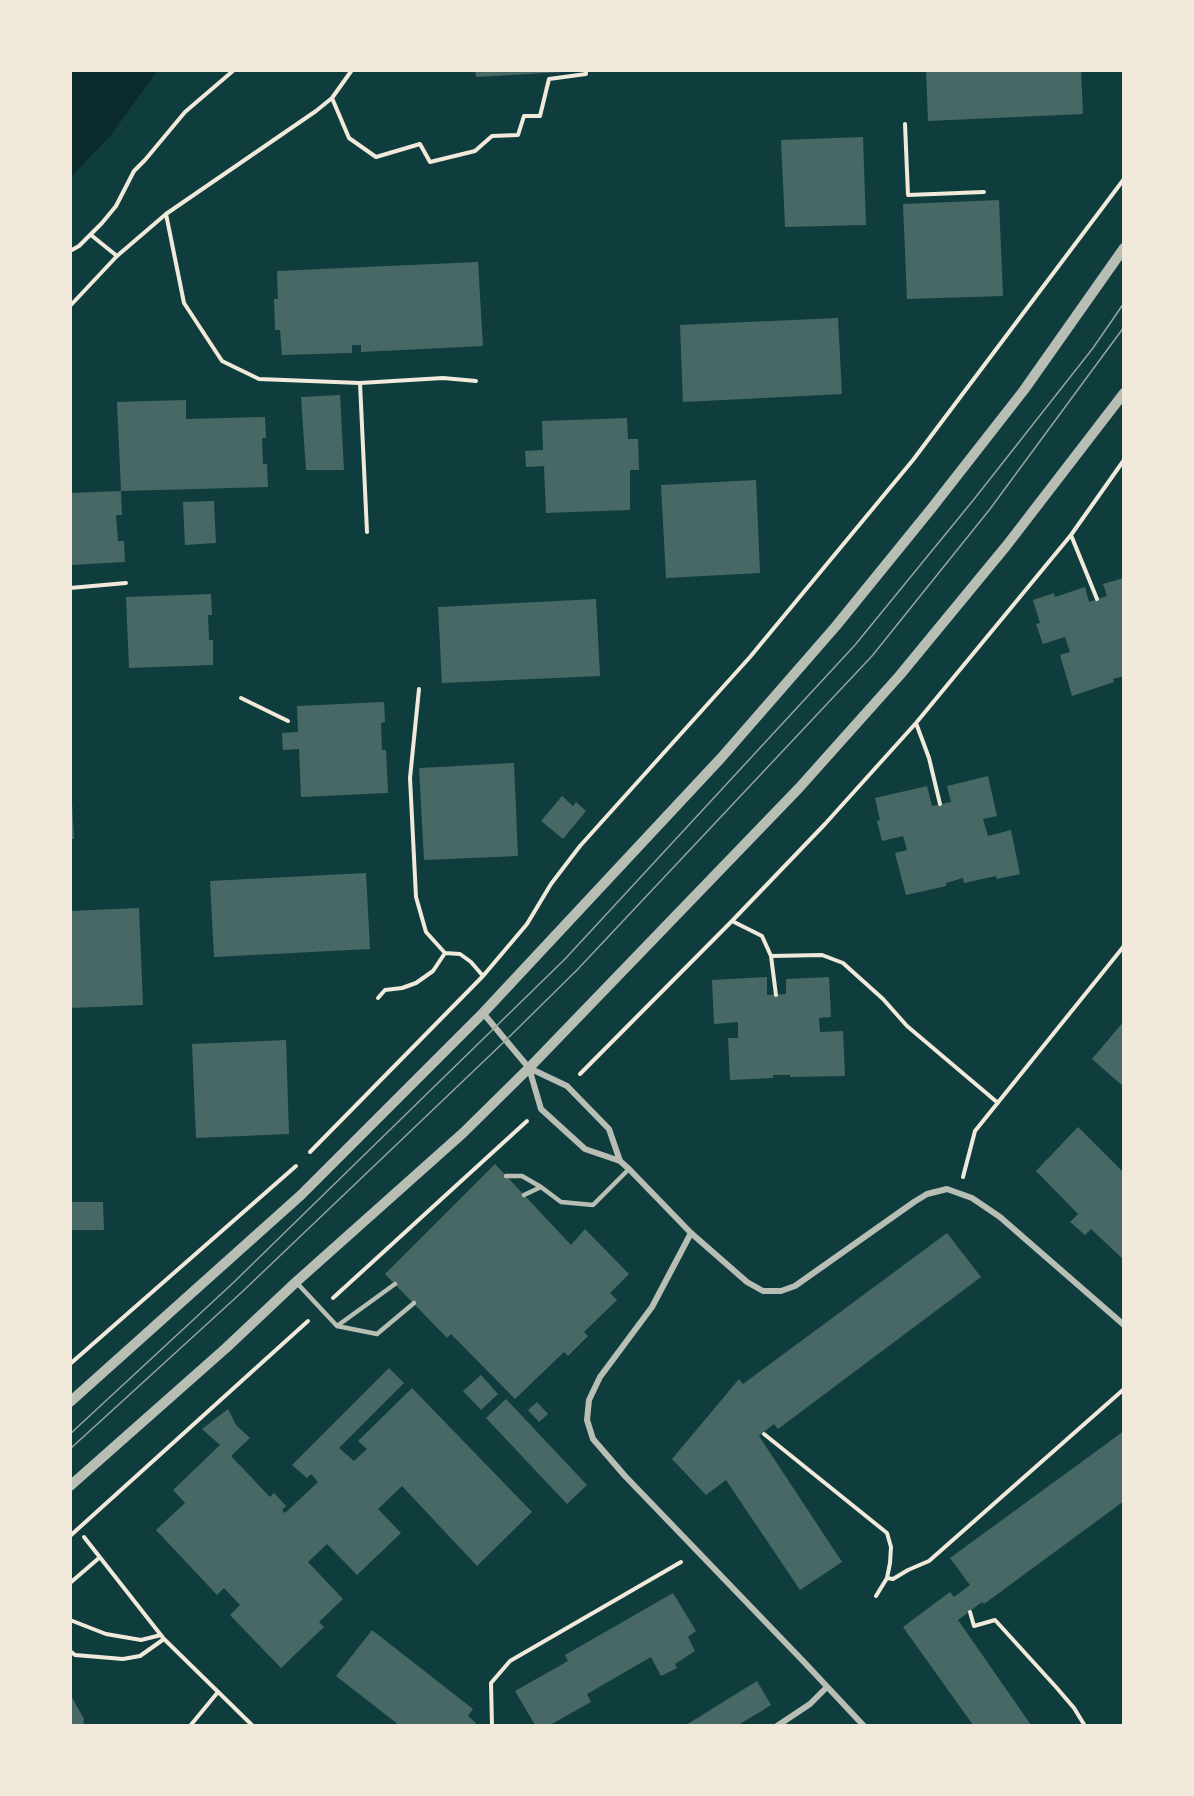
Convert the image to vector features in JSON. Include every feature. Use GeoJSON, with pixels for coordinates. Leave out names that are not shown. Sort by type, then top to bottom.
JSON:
{"type":"FeatureCollection","features":[{"type":"Feature","properties":{"kind":"street"},"geometry":{"type":"LineString","coordinates":[[70,1402],[301,1195],[483,1014],[721,758],[836,626],[932,509],[1024,390],[1124,248]]}},
{"type":"Feature","properties":{"kind":"street"},"geometry":{"type":"LineString","coordinates":[[70,1486],[463,1133],[529,1068],[799,788],[900,675],[1007,545],[1124,393]]}},
{"type":"Feature","properties":{"kind":"street"},"geometry":{"type":"LineString","coordinates":[[483,1014],[529,1068],[541,1109],[585,1149],[621,1161]]}},
{"type":"Feature","properties":{"kind":"street"},"geometry":{"type":"LineString","coordinates":[[529,1068],[567,1086],[609,1129],[621,1161],[691,1233],[747,1282],[764,1291],[781,1291],[795,1286],[927,1194],[947,1189],[972,1198],[1000,1217],[1124,1325]]}},
{"type":"Feature","properties":{"kind":"street"},"geometry":{"type":"LineString","coordinates":[[691,1233],[652,1307],[600,1377],[589,1400],[587,1420],[593,1439],[620,1471],[864,1725]]}},
{"type":"Feature","properties":{"kind":"street"},"geometry":{"type":"LineString","coordinates":[[777,1725],[810,1704],[827,1687]]}},
{"type":"Feature","properties":{"kind":"lane"},"geometry":{"type":"LineString","coordinates":[[506,1176],[522,1176],[561,1202],[593,1205],[629,1169]]}},
{"type":"Feature","properties":{"kind":"lane"},"geometry":{"type":"LineString","coordinates":[[524,1195],[541,1187]]}},
{"type":"Feature","properties":{"kind":"lane"},"geometry":{"type":"LineString","coordinates":[[296,1282],[337,1326],[377,1334],[414,1303]]}},
{"type":"Feature","properties":{"kind":"lane"},"geometry":{"type":"LineString","coordinates":[[337,1326],[395,1284]]}},
{"type":"Feature","properties":{"kind":"path"},"geometry":{"type":"LineString","coordinates":[[70,251],[91,235],[116,206],[134,171],[185,112],[234,70]]}},
{"type":"Feature","properties":{"kind":"path"},"geometry":{"type":"LineString","coordinates":[[70,306],[117,256],[166,214],[316,111],[332,98],[352,70]]}},
{"type":"Feature","properties":{"kind":"path"},"geometry":{"type":"LineString","coordinates":[[332,98],[349,138],[376,157],[420,144],[430,162],[475,151],[492,136],[518,135],[524,116],[540,116],[549,79],[586,74],[586,70]]}},
{"type":"Feature","properties":{"kind":"path"},"geometry":{"type":"LineString","coordinates":[[905,124],[908,195],[984,192]]}},
{"type":"Feature","properties":{"kind":"path"},"geometry":{"type":"LineString","coordinates":[[70,1364],[294,1168],[483,976],[527,924],[551,884],[580,846],[750,657],[914,460],[1124,179]]}},
{"type":"Feature","properties":{"kind":"path"},"geometry":{"type":"LineString","coordinates":[[166,214],[184,303],[222,361],[259,379],[360,383],[443,378],[476,381]]}},
{"type":"Feature","properties":{"kind":"path"},"geometry":{"type":"LineString","coordinates":[[91,235],[117,256]]}},
{"type":"Feature","properties":{"kind":"path"},"geometry":{"type":"LineString","coordinates":[[360,383],[367,532]]}},
{"type":"Feature","properties":{"kind":"path"},"geometry":{"type":"LineString","coordinates":[[567,1086],[732,921],[825,824],[916,723],[1071,535],[1124,460]]}},
{"type":"Feature","properties":{"kind":"path"},"geometry":{"type":"LineString","coordinates":[[1071,535],[1097,599]]}},
{"type":"Feature","properties":{"kind":"path"},"geometry":{"type":"LineString","coordinates":[[70,588],[126,583]]}},
{"type":"Feature","properties":{"kind":"path"},"geometry":{"type":"LineString","coordinates":[[419,689],[410,778],[416,897],[426,932],[445,953],[460,954],[471,962],[483,976]]}},
{"type":"Feature","properties":{"kind":"path"},"geometry":{"type":"LineString","coordinates":[[241,698],[288,721]]}},
{"type":"Feature","properties":{"kind":"path"},"geometry":{"type":"LineString","coordinates":[[916,723],[929,758],[940,804]]}},
{"type":"Feature","properties":{"kind":"path"},"geometry":{"type":"LineString","coordinates":[[732,921],[762,936],[771,956],[776,995]]}},
{"type":"Feature","properties":{"kind":"path"},"geometry":{"type":"LineString","coordinates":[[959,1192],[975,1131],[1124,946]]}},
{"type":"Feature","properties":{"kind":"path"},"geometry":{"type":"LineString","coordinates":[[378,998],[385,990],[416,983],[433,971],[445,953]]}},
{"type":"Feature","properties":{"kind":"path"},"geometry":{"type":"LineString","coordinates":[[771,956],[822,956],[843,963],[883,999],[907,1026],[998,1103]]}},
{"type":"Feature","properties":{"kind":"path"},"geometry":{"type":"LineString","coordinates":[[70,1536],[541,1109]]}},
{"type":"Feature","properties":{"kind":"path"},"geometry":{"type":"LineString","coordinates":[[886,1578],[893,1579],[929,1561],[1124,1389]]}},
{"type":"Feature","properties":{"kind":"path"},"geometry":{"type":"LineString","coordinates":[[764,1434],[887,1533],[891,1547],[890,1563],[886,1578],[876,1596]]}},
{"type":"Feature","properties":{"kind":"path"},"geometry":{"type":"LineString","coordinates":[[84,1537],[163,1637],[253,1725]]}},
{"type":"Feature","properties":{"kind":"path"},"geometry":{"type":"LineString","coordinates":[[492,1725],[491,1683],[510,1661],[698,1552]]}},
{"type":"Feature","properties":{"kind":"path"},"geometry":{"type":"LineString","coordinates":[[70,1583],[99,1558]]}},
{"type":"Feature","properties":{"kind":"path"},"geometry":{"type":"LineString","coordinates":[[970,1612],[974,1626],[995,1620],[1056,1686],[1085,1725]]}},
{"type":"Feature","properties":{"kind":"path"},"geometry":{"type":"LineString","coordinates":[[70,1620],[106,1634],[141,1640],[163,1637]]}},
{"type":"Feature","properties":{"kind":"path"},"geometry":{"type":"LineString","coordinates":[[70,1651],[75,1655],[123,1659],[140,1656],[163,1637]]}},
{"type":"Feature","properties":{"kind":"path"},"geometry":{"type":"LineString","coordinates":[[190,1725],[218,1692]]}},
{"type":"Feature","properties":{"kind":"water"},"geometry":{"type":"Polygon","coordinates":[[[71,70],[157,71],[111,135],[71,177],[71,70]]]}},
{"type":"Feature","properties":{"kind":"building"},"geometry":{"type":"Polygon","coordinates":[[[475,70],[564,70],[564,72],[476,77],[475,70]]]}},
{"type":"Feature","properties":{"kind":"building"},"geometry":{"type":"Polygon","coordinates":[[[926,70],[1081,70],[1083,114],[928,121],[926,70]]]}},
{"type":"Feature","properties":{"kind":"building"},"geometry":{"type":"Polygon","coordinates":[[[863,137],[866,225],[785,227],[781,140],[863,137]]]}},
{"type":"Feature","properties":{"kind":"building"},"geometry":{"type":"Polygon","coordinates":[[[999,200],[1003,296],[907,299],[903,204],[999,200]]]}},
{"type":"Feature","properties":{"kind":"building"},"geometry":{"type":"Polygon","coordinates":[[[478,262],[483,346],[361,352],[361,345],[352,345],[352,353],[282,355],[280,330],[275,330],[274,299],[278,299],[277,271],[478,262]]]}},
{"type":"Feature","properties":{"kind":"building"},"geometry":{"type":"Polygon","coordinates":[[[838,318],[842,394],[683,402],[680,325],[838,318]]]}},
{"type":"Feature","properties":{"kind":"building"},"geometry":{"type":"Polygon","coordinates":[[[340,395],[344,470],[306,470],[301,397],[340,395]]]}},
{"type":"Feature","properties":{"kind":"building"},"geometry":{"type":"Polygon","coordinates":[[[186,400],[186,419],[265,417],[266,438],[262,438],[263,464],[267,464],[268,487],[121,491],[117,402],[186,400]]]}},
{"type":"Feature","properties":{"kind":"building"},"geometry":{"type":"Polygon","coordinates":[[[627,418],[628,439],[638,439],[639,470],[630,470],[630,510],[546,513],[544,466],[526,467],[525,451],[543,450],[542,421],[627,418]]]}},
{"type":"Feature","properties":{"kind":"building"},"geometry":{"type":"Polygon","coordinates":[[[756,480],[760,573],[666,578],[661,485],[756,480]]]}},
{"type":"Feature","properties":{"kind":"building"},"geometry":{"type":"Polygon","coordinates":[[[121,491],[122,515],[116,515],[118,541],[124,541],[125,562],[70,565],[70,493],[121,491]]]}},
{"type":"Feature","properties":{"kind":"building"},"geometry":{"type":"Polygon","coordinates":[[[214,501],[216,543],[185,545],[183,502],[214,501]]]}},
{"type":"Feature","properties":{"kind":"building"},"geometry":{"type":"Polygon","coordinates":[[[1124,578],[1124,676],[1113,679],[1114,682],[1072,696],[1060,655],[1070,652],[1065,637],[1043,644],[1036,624],[1040,623],[1033,600],[1054,593],[1055,597],[1085,587],[1089,602],[1107,596],[1103,584],[1124,578]]]}},
{"type":"Feature","properties":{"kind":"building"},"geometry":{"type":"Polygon","coordinates":[[[211,594],[212,615],[208,615],[209,640],[213,640],[213,665],[129,668],[126,597],[211,594]]]}},
{"type":"Feature","properties":{"kind":"building"},"geometry":{"type":"Polygon","coordinates":[[[596,599],[600,676],[442,683],[438,607],[596,599]]]}},
{"type":"Feature","properties":{"kind":"building"},"geometry":{"type":"Polygon","coordinates":[[[384,702],[385,722],[381,723],[382,750],[386,750],[388,793],[301,797],[299,749],[283,750],[282,733],[298,732],[297,706],[384,702]]]}},
{"type":"Feature","properties":{"kind":"building"},"geometry":{"type":"Polygon","coordinates":[[[514,763],[518,856],[424,860],[419,768],[514,763]]]}},
{"type":"Feature","properties":{"kind":"building"},"geometry":{"type":"Polygon","coordinates":[[[988,776],[997,816],[983,819],[988,836],[1011,830],[1020,874],[997,879],[996,876],[964,883],[963,878],[946,883],[946,886],[906,895],[895,853],[907,850],[903,836],[882,841],[875,798],[927,786],[932,806],[951,802],[947,786],[988,776]]]}},
{"type":"Feature","properties":{"kind":"building"},"geometry":{"type":"Polygon","coordinates":[[[562,796],[573,806],[576,802],[586,811],[563,839],[541,821],[562,796]]]}},
{"type":"Feature","properties":{"kind":"building"},"geometry":{"type":"Polygon","coordinates":[[[70,801],[72,801],[74,839],[70,839],[70,801]]]}},
{"type":"Feature","properties":{"kind":"building"},"geometry":{"type":"Polygon","coordinates":[[[366,873],[370,949],[214,957],[210,881],[366,873]]]}},
{"type":"Feature","properties":{"kind":"building"},"geometry":{"type":"Polygon","coordinates":[[[139,908],[143,1005],[70,1008],[70,911],[139,908]]]}},
{"type":"Feature","properties":{"kind":"building"},"geometry":{"type":"Polygon","coordinates":[[[767,977],[767,995],[786,994],[786,979],[829,977],[831,1017],[819,1018],[820,1032],[843,1031],[845,1076],[773,1075],[773,1078],[730,1080],[728,1038],[738,1038],[738,1022],[714,1024],[712,980],[767,977]]]}},
{"type":"Feature","properties":{"kind":"building"},"geometry":{"type":"Polygon","coordinates":[[[1124,1021],[1124,1087],[1092,1059],[1124,1021]]]}},
{"type":"Feature","properties":{"kind":"building"},"geometry":{"type":"Polygon","coordinates":[[[286,1040],[289,1134],[196,1138],[192,1044],[286,1040]]]}},
{"type":"Feature","properties":{"kind":"building"},"geometry":{"type":"Polygon","coordinates":[[[1078,1127],[1124,1173],[1124,1260],[1091,1229],[1085,1235],[1070,1222],[1078,1214],[1036,1171],[1078,1127]]]}},
{"type":"Feature","properties":{"kind":"building"},"geometry":{"type":"Polygon","coordinates":[[[495,1164],[571,1245],[585,1229],[629,1274],[610,1293],[617,1300],[584,1332],[588,1336],[568,1356],[564,1352],[515,1399],[451,1334],[447,1338],[385,1274],[495,1164]]]}},
{"type":"Feature","properties":{"kind":"building"},"geometry":{"type":"Polygon","coordinates":[[[70,1202],[103,1202],[104,1230],[70,1230],[70,1202]]]}},
{"type":"Feature","properties":{"kind":"building"},"geometry":{"type":"Polygon","coordinates":[[[947,1233],[981,1277],[778,1429],[774,1424],[759,1436],[842,1562],[800,1590],[726,1480],[706,1495],[672,1459],[739,1379],[743,1384],[947,1233]]]}},
{"type":"Feature","properties":{"kind":"building"},"geometry":{"type":"Polygon","coordinates":[[[389,1368],[404,1383],[339,1448],[354,1461],[367,1449],[358,1441],[412,1388],[532,1512],[477,1566],[402,1486],[378,1509],[401,1533],[357,1575],[327,1544],[308,1562],[343,1599],[319,1622],[324,1627],[281,1668],[230,1615],[240,1605],[224,1588],[217,1595],[156,1530],[185,1503],[173,1490],[220,1445],[202,1429],[228,1409],[236,1425],[250,1438],[231,1456],[270,1497],[274,1493],[286,1506],[282,1510],[285,1513],[318,1482],[311,1474],[307,1478],[292,1465],[389,1368]]]}},
{"type":"Feature","properties":{"kind":"building"},"geometry":{"type":"Polygon","coordinates":[[[481,1375],[498,1394],[481,1410],[463,1391],[481,1375]]]}},
{"type":"Feature","properties":{"kind":"building"},"geometry":{"type":"Polygon","coordinates":[[[506,1399],[587,1485],[567,1504],[486,1418],[506,1399]]]}},
{"type":"Feature","properties":{"kind":"building"},"geometry":{"type":"Polygon","coordinates":[[[537,1402],[548,1414],[539,1422],[528,1410],[537,1402]]]}},
{"type":"Feature","properties":{"kind":"building"},"geometry":{"type":"Polygon","coordinates":[[[1124,1431],[1124,1501],[984,1604],[982,1602],[958,1620],[1031,1725],[973,1725],[903,1627],[950,1592],[954,1597],[970,1585],[950,1558],[1124,1431]]]}},
{"type":"Feature","properties":{"kind":"building"},"geometry":{"type":"Polygon","coordinates":[[[673,1593],[696,1631],[688,1637],[695,1651],[675,1664],[677,1668],[661,1676],[651,1657],[587,1694],[591,1702],[550,1725],[535,1725],[515,1691],[568,1661],[565,1655],[673,1593]]]}},
{"type":"Feature","properties":{"kind":"building"},"geometry":{"type":"Polygon","coordinates":[[[372,1630],[473,1709],[468,1716],[476,1723],[474,1725],[399,1725],[336,1676],[372,1630]]]}},
{"type":"Feature","properties":{"kind":"building"},"geometry":{"type":"Polygon","coordinates":[[[757,1681],[771,1705],[760,1712],[738,1725],[686,1725],[757,1681]]]}},
{"type":"Feature","properties":{"kind":"building"},"geometry":{"type":"Polygon","coordinates":[[[70,1694],[84,1719],[83,1725],[70,1725],[70,1694]]]}},
{"type":"Feature","properties":{"kind":"tram line"},"geometry":{"type":"LineString","coordinates":[[70,1434],[233,1283],[565,959],[855,645],[1093,348],[1124,303]]}},
{"type":"Feature","properties":{"kind":"tram line"},"geometry":{"type":"LineString","coordinates":[[70,1449],[242,1292],[577,970],[872,656],[990,509],[1124,327]]}}]}
